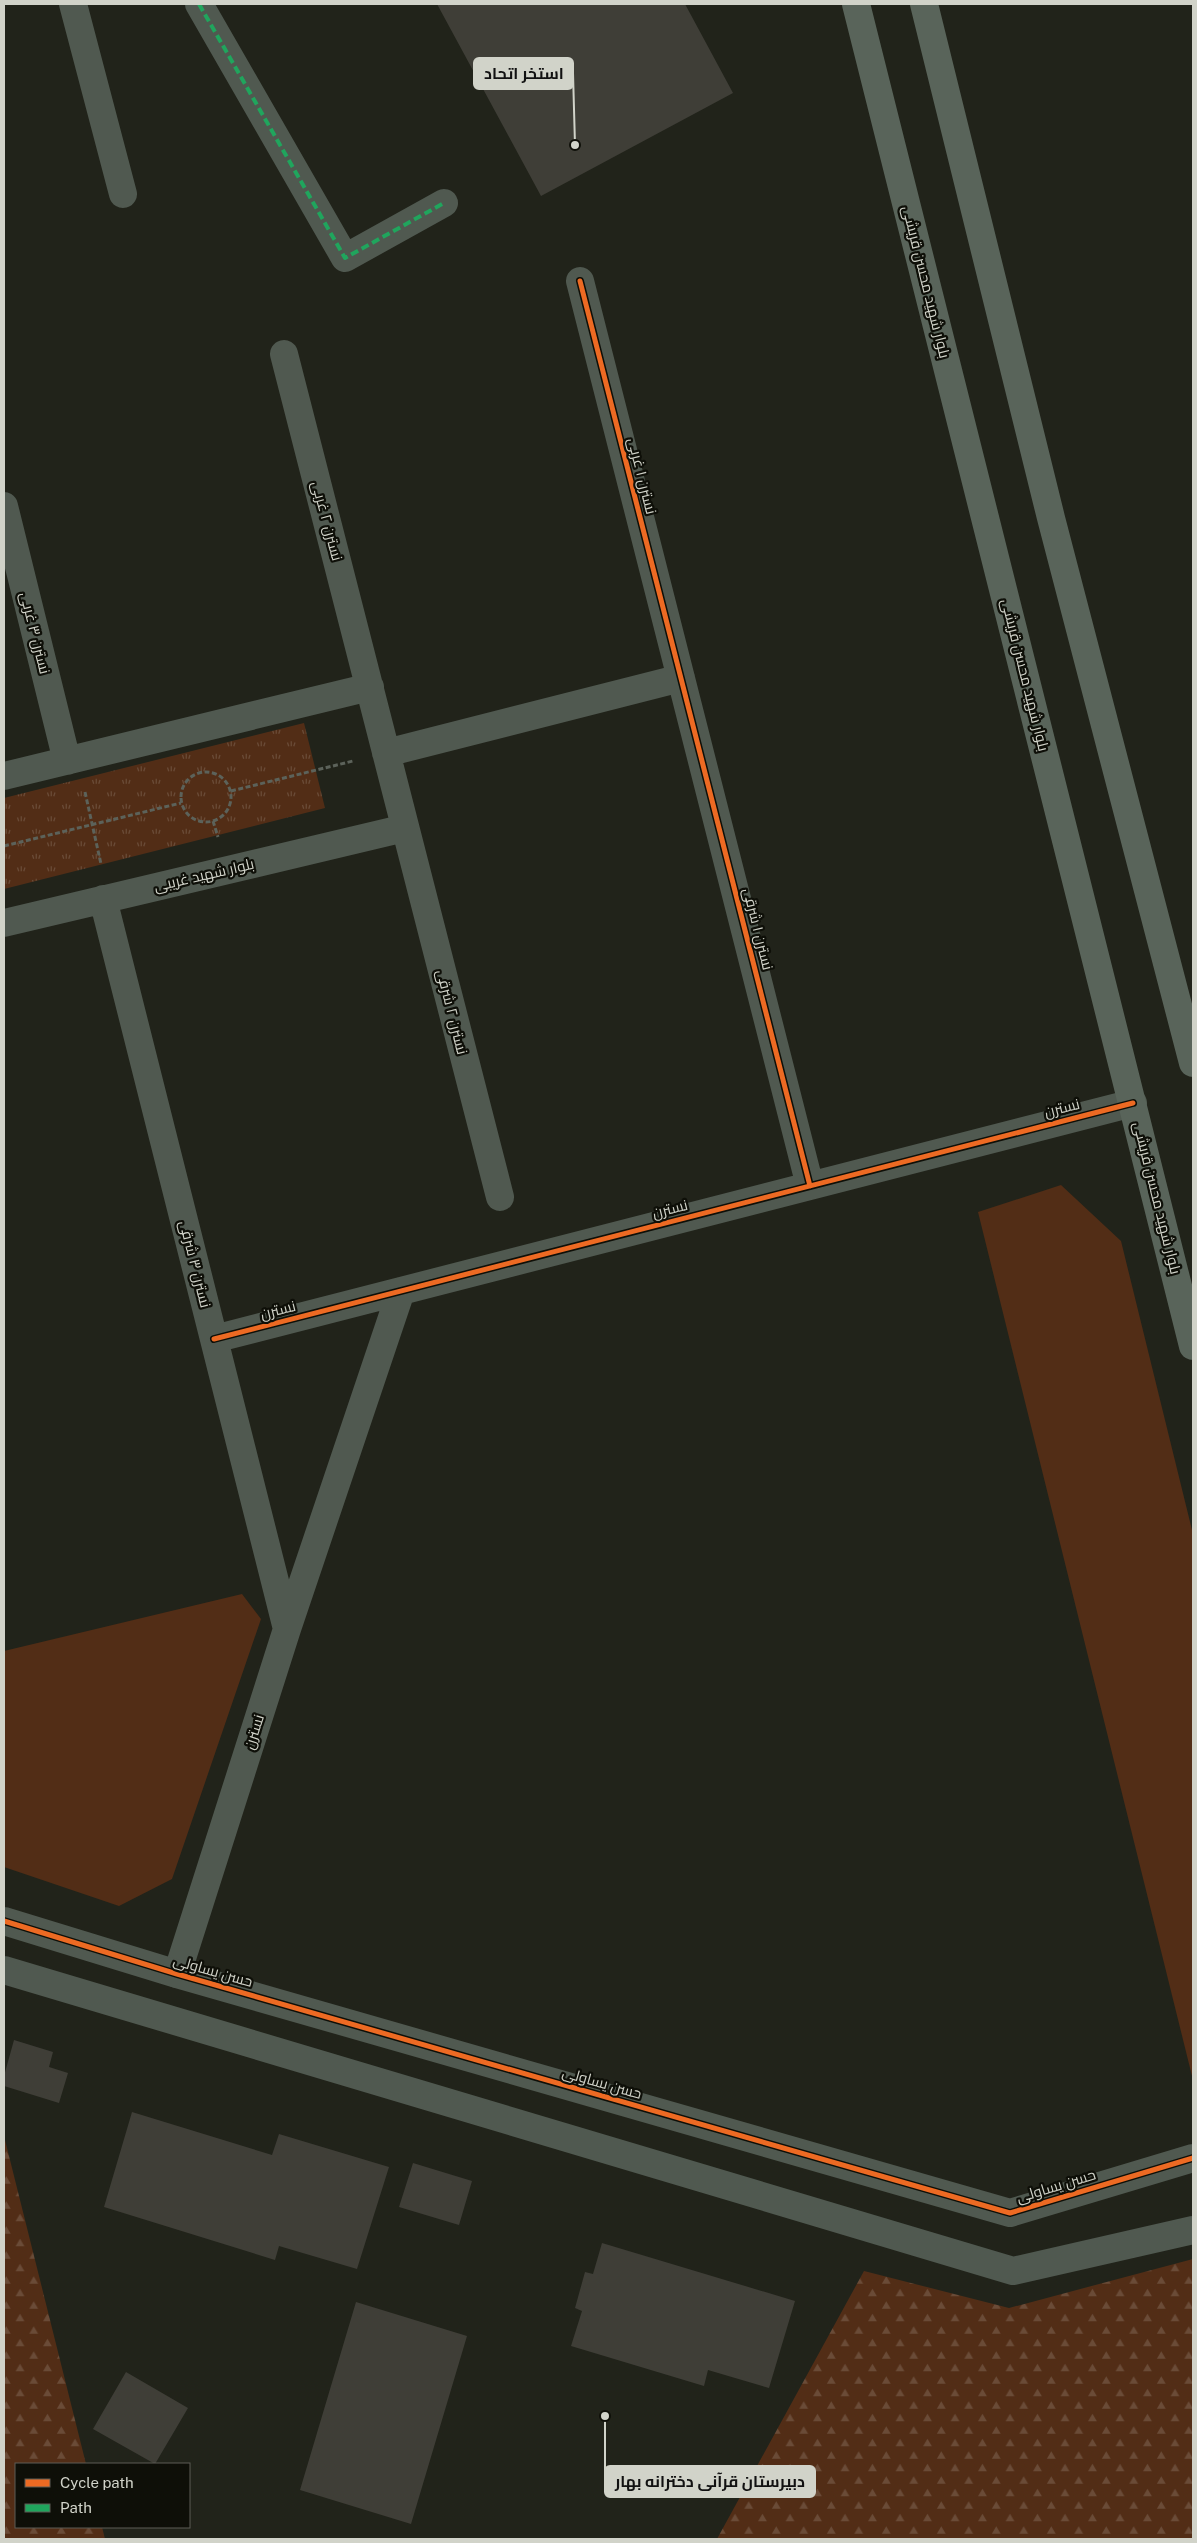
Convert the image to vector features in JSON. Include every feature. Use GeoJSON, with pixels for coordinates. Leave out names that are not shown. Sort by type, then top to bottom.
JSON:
{"type":"FeatureCollection","features":[{"type":"Feature","properties":{"kind":"main road","name":"بلوار شهید محسن قریشی"},"geometry":{"type":"LineString","coordinates":[[856,4],[1193,1346]]}},
{"type":"Feature","properties":{"kind":"main road"},"geometry":{"type":"LineString","coordinates":[[924,4],[1054,527],[1193,1063]]}},
{"type":"Feature","properties":{"kind":"street"},"geometry":{"type":"LineString","coordinates":[[73,4],[123,194]]}},
{"type":"Feature","properties":{"kind":"street"},"geometry":{"type":"LineString","coordinates":[[199,4],[345,258],[444,203]]}},
{"type":"Feature","properties":{"kind":"street","name":"نسترن ۱ غربی"},"geometry":{"type":"LineString","coordinates":[[580,281],[681,678]]}},
{"type":"Feature","properties":{"kind":"street","name":"نسترن ۲ غربی"},"geometry":{"type":"LineString","coordinates":[[284,354],[386,753]]}},
{"type":"Feature","properties":{"kind":"street","name":"نسترن ۳ غربی"},"geometry":{"type":"LineString","coordinates":[[4,506],[67,761]]}},
{"type":"Feature","properties":{"kind":"street"},"geometry":{"type":"LineString","coordinates":[[386,753],[681,678]]}},
{"type":"Feature","properties":{"kind":"street","name":"نسترن ۱ شرقی"},"geometry":{"type":"LineString","coordinates":[[681,678],[810,1186]]}},
{"type":"Feature","properties":{"kind":"street"},"geometry":{"type":"LineString","coordinates":[[4,776],[370,687]]}},
{"type":"Feature","properties":{"kind":"street","name":"نسترن ۲ شرقی"},"geometry":{"type":"LineString","coordinates":[[386,753],[500,1197]]}},
{"type":"Feature","properties":{"kind":"street","name":"بلوار شهید غریبی"},"geometry":{"type":"LineString","coordinates":[[4,923],[405,828]]}},
{"type":"Feature","properties":{"kind":"street","name":"نسترن ۳ شرقی"},"geometry":{"type":"LineString","coordinates":[[103,899],[287,1629]]}},
{"type":"Feature","properties":{"kind":"street","name":"نسترن"},"geometry":{"type":"LineString","coordinates":[[214,1339],[1133,1103]]}},
{"type":"Feature","properties":{"kind":"street","name":"نسترن"},"geometry":{"type":"LineString","coordinates":[[177,1974],[287,1629],[401,1291]]}},
{"type":"Feature","properties":{"kind":"street","name":"حسن یساولی"},"geometry":{"type":"LineString","coordinates":[[4,1922],[177,1974],[1010,2213],[1193,2158]]}},
{"type":"Feature","properties":{"kind":"street"},"geometry":{"type":"LineString","coordinates":[[4,1970],[1013,2271],[1193,2230]]}},
{"type":"Feature","properties":{"kind":"path"},"geometry":{"type":"LineString","coordinates":[[231,791],[386,753]]}},
{"type":"Feature","properties":{"kind":"path"},"geometry":{"type":"LineString","coordinates":[[67,761],[83,782],[94,824],[101,860],[103,899]]}},
{"type":"Feature","properties":{"kind":"path"},"geometry":{"type":"LineString","coordinates":[[201,772],[220,775],[231,791],[231,802],[226,813],[213,821],[195,820],[186,814],[181,803],[184,783],[191,776],[201,772]]}},
{"type":"Feature","properties":{"kind":"path"},"geometry":{"type":"LineString","coordinates":[[4,846],[181,803]]}},
{"type":"Feature","properties":{"kind":"green space"},"geometry":{"type":"Polygon","coordinates":[[[304,723],[325,808],[4,889],[4,798],[304,723]]]}},
{"type":"Feature","properties":{"kind":"green space"},"geometry":{"type":"Polygon","coordinates":[[[1061,1185],[1121,1241],[1193,1534],[1193,2080],[978,1212],[1061,1185]]]}},
{"type":"Feature","properties":{"kind":"green space"},"geometry":{"type":"Polygon","coordinates":[[[242,1594],[261,1619],[172,1879],[119,1906],[4,1867],[4,1651],[242,1594]]]}},
{"type":"Feature","properties":{"kind":"green space"},"geometry":{"type":"Polygon","coordinates":[[[4,2136],[86,2463],[15,2463],[15,2528],[102,2528],[105,2539],[4,2539],[4,2136]]]}},
{"type":"Feature","properties":{"kind":"green space"},"geometry":{"type":"Polygon","coordinates":[[[1193,2259],[1193,2539],[717,2539],[864,2271],[1009,2308],[1193,2259]]]}},
{"type":"Feature","properties":{"kind":"building"},"geometry":{"type":"Polygon","coordinates":[[[437,4],[685,4],[733,93],[541,196],[437,4]]]}},
{"type":"Feature","properties":{"kind":"building"},"geometry":{"type":"Polygon","coordinates":[[[14,2040],[53,2052],[49,2067],[68,2073],[59,2103],[4,2086],[4,2076],[14,2040]]]}},
{"type":"Feature","properties":{"kind":"building"},"geometry":{"type":"Polygon","coordinates":[[[132,2112],[272,2155],[279,2134],[389,2167],[357,2269],[279,2246],[275,2260],[104,2207],[132,2112]]]}},
{"type":"Feature","properties":{"kind":"building"},"geometry":{"type":"Polygon","coordinates":[[[413,2163],[472,2181],[459,2225],[399,2207],[413,2163]]]}},
{"type":"Feature","properties":{"kind":"building"},"geometry":{"type":"Polygon","coordinates":[[[602,2243],[795,2301],[769,2388],[708,2370],[704,2386],[571,2346],[582,2311],[575,2308],[585,2272],[593,2274],[602,2243]]]}},
{"type":"Feature","properties":{"kind":"building"},"geometry":{"type":"Polygon","coordinates":[[[356,2302],[467,2336],[411,2524],[300,2490],[356,2302]]]}},
{"type":"Feature","properties":{"kind":"building"},"geometry":{"type":"Polygon","coordinates":[[[126,2372],[188,2408],[156,2463],[93,2429],[126,2372]]]}},
{"type":"Feature","properties":{"kind":"marked path"},"geometry":{"type":"LineString","coordinates":[[199,4],[345,258],[444,203]]}},
{"type":"Feature","properties":{"kind":"cycle path"},"geometry":{"type":"LineString","coordinates":[[580,281],[810,1186]]}},
{"type":"Feature","properties":{"kind":"cycle path"},"geometry":{"type":"LineString","coordinates":[[214,1339],[1133,1103]]}},
{"type":"Feature","properties":{"kind":"cycle path"},"geometry":{"type":"LineString","coordinates":[[4,1921],[177,1974],[1010,2213],[1193,2158]]}},
{"type":"Feature","properties":{"kind":"place","name":"استخر اتحاد"},"geometry":{"type":"Point","coordinates":[575,145]}},
{"type":"Feature","properties":{"kind":"place","name":"دبیرستان قرآنی دخترانه بهار"},"geometry":{"type":"Point","coordinates":[605,2416]}}]}
